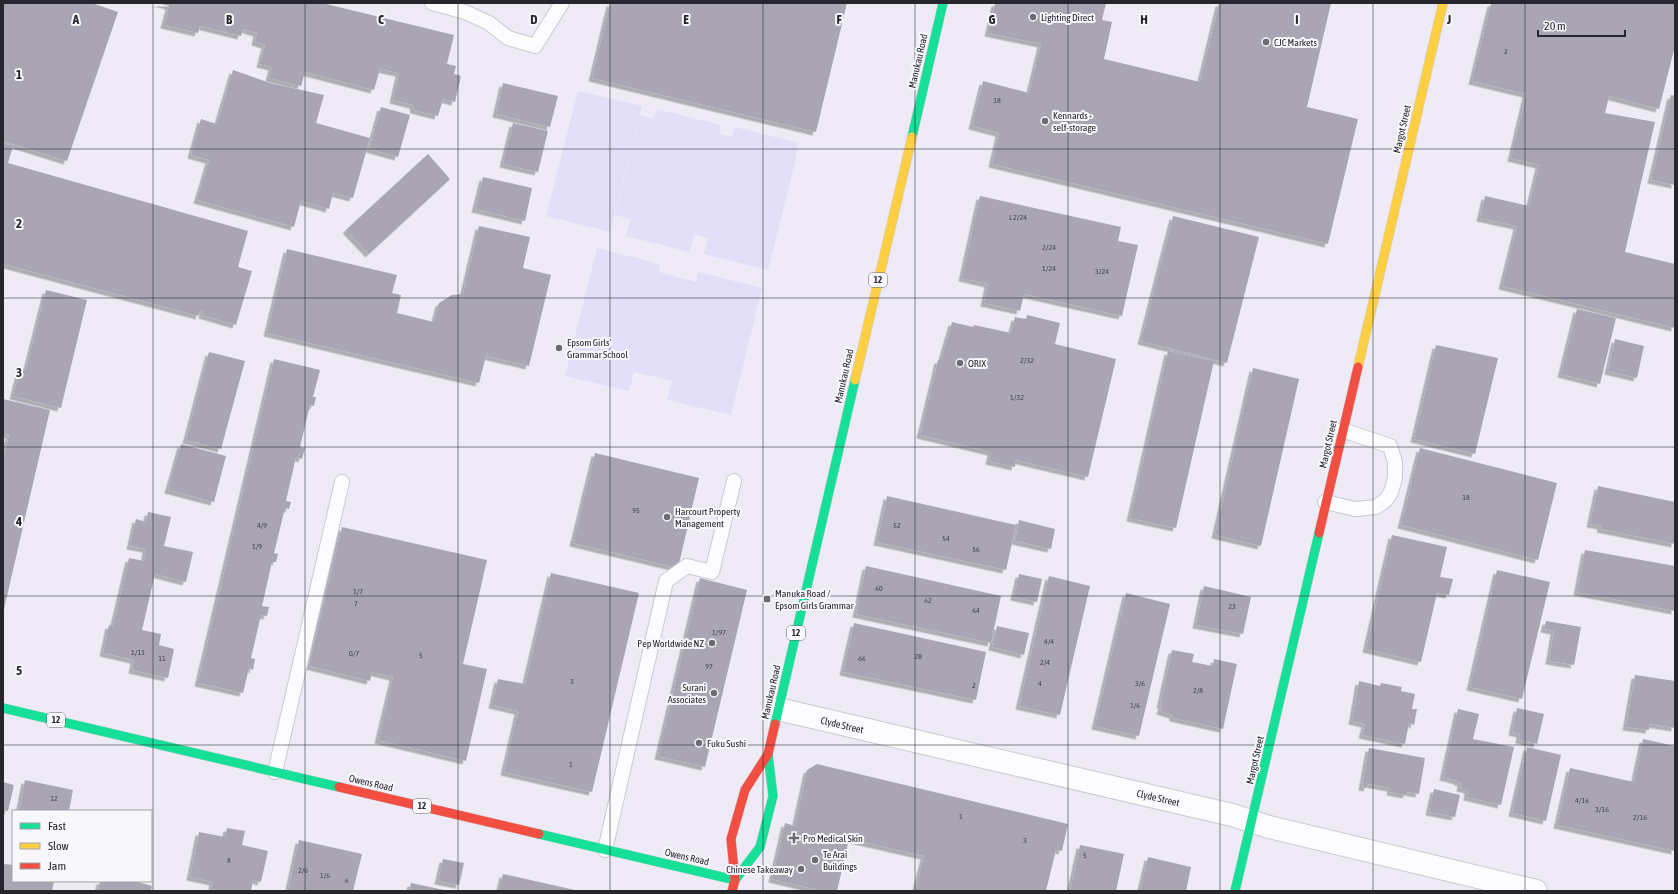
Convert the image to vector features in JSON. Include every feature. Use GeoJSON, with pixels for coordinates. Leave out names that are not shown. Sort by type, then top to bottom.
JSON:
{"type":"FeatureCollection","features":[{"type":"Feature","properties":{"kind":"main road","name":"Manukau Road"},"geometry":{"type":"LineString","coordinates":[[735,880],[760,847],[773,796],[768,754],[943,3]]}},
{"type":"Feature","properties":{"kind":"main road","name":"Margot Street"},"geometry":{"type":"LineString","coordinates":[[1235,891],[1443,3]]}},
{"type":"Feature","properties":{"kind":"main road","name":"Owens Road"},"geometry":{"type":"LineString","coordinates":[[3,708],[735,880]]}},
{"type":"Feature","properties":{"kind":"main road","name":"Manukau Road"},"geometry":{"type":"LineString","coordinates":[[732,891],[735,880],[731,839],[745,790],[768,754]]}},
{"type":"Feature","properties":{"kind":"street","name":"Clyde Street"},"geometry":{"type":"LineString","coordinates":[[778,709],[1232,815],[1252,822],[1536,891]]}},
{"type":"Feature","properties":{"kind":"lane"},"geometry":{"type":"LineString","coordinates":[[432,3],[465,12],[489,23],[508,38],[535,46],[562,3]]}},
{"type":"Feature","properties":{"kind":"lane"},"geometry":{"type":"LineString","coordinates":[[1326,502],[1355,509],[1376,507],[1386,500],[1391,492],[1395,478],[1395,462],[1390,446],[1342,430]]}},
{"type":"Feature","properties":{"kind":"lane"},"geometry":{"type":"LineString","coordinates":[[605,850],[666,581],[687,566],[712,572],[734,481]]}},
{"type":"Feature","properties":{"kind":"lane"},"geometry":{"type":"LineString","coordinates":[[275,772],[342,482]]}},
{"type":"Feature","properties":{"kind":"shaded area"},"geometry":{"type":"Polygon","coordinates":[[[578,91],[642,106],[610,232],[546,216],[578,91]]]}},
{"type":"Feature","properties":{"kind":"shaded area"},"geometry":{"type":"Polygon","coordinates":[[[657,109],[721,125],[719,134],[732,137],[735,127],[799,143],[768,270],[704,254],[708,238],[694,234],[690,252],[626,236],[630,219],[615,215],[640,115],[654,119],[657,109]]]}},
{"type":"Feature","properties":{"kind":"shaded area"},"geometry":{"type":"Polygon","coordinates":[[[597,248],[660,264],[659,272],[696,282],[698,272],[762,288],[731,415],[667,400],[672,381],[634,372],[629,391],[565,376],[597,248]]]}},
{"type":"Feature","properties":{"kind":"building"},"geometry":{"type":"Polygon","coordinates":[[[3,3],[92,3],[118,12],[67,161],[3,141],[3,3]]]}},
{"type":"Feature","properties":{"kind":"building"},"geometry":{"type":"Polygon","coordinates":[[[157,3],[322,3],[454,35],[447,64],[456,66],[454,74],[461,76],[455,102],[443,99],[438,116],[414,110],[413,105],[393,100],[399,73],[380,69],[374,90],[305,72],[301,86],[269,78],[272,67],[260,64],[265,45],[255,42],[257,33],[243,29],[241,36],[200,26],[198,33],[164,25],[169,6],[157,3]]]}},
{"type":"Feature","properties":{"kind":"building"},"geometry":{"type":"Polygon","coordinates":[[[610,3],[847,3],[816,132],[592,78],[610,3]]]}},
{"type":"Feature","properties":{"kind":"building"},"geometry":{"type":"Polygon","coordinates":[[[995,3],[1106,3],[1102,20],[1112,22],[1104,59],[1200,82],[1219,3],[1331,3],[1307,107],[1358,119],[1328,244],[992,164],[999,133],[972,126],[983,81],[1029,93],[1041,44],[988,33],[995,3]]]}},
{"type":"Feature","properties":{"kind":"building"},"geometry":{"type":"Polygon","coordinates":[[[1491,3],[1675,3],[1675,46],[1659,109],[1609,96],[1605,113],[1655,122],[1625,252],[1675,264],[1675,328],[1502,286],[1517,226],[1480,218],[1485,196],[1529,206],[1539,165],[1511,158],[1526,94],[1472,81],[1491,3]]]}},
{"type":"Feature","properties":{"kind":"building"},"geometry":{"type":"Polygon","coordinates":[[[233,70],[270,83],[324,95],[316,123],[370,138],[353,198],[333,193],[329,209],[301,201],[294,227],[197,200],[209,160],[191,155],[201,119],[217,124],[233,70]]]}},
{"type":"Feature","properties":{"kind":"building"},"geometry":{"type":"Polygon","coordinates":[[[503,83],[558,96],[550,127],[496,114],[503,83]]]}},
{"type":"Feature","properties":{"kind":"building"},"geometry":{"type":"Polygon","coordinates":[[[1671,95],[1675,96],[1675,185],[1651,180],[1671,95]]]}},
{"type":"Feature","properties":{"kind":"building"},"geometry":{"type":"Polygon","coordinates":[[[381,107],[410,115],[398,157],[369,149],[381,107]]]}},
{"type":"Feature","properties":{"kind":"building"},"geometry":{"type":"Polygon","coordinates":[[[513,123],[548,131],[538,172],[503,164],[513,123]]]}},
{"type":"Feature","properties":{"kind":"building"},"geometry":{"type":"Polygon","coordinates":[[[3,143],[13,146],[8,163],[248,231],[238,267],[252,271],[236,325],[202,315],[203,311],[200,310],[199,316],[3,264],[3,143]]]}},
{"type":"Feature","properties":{"kind":"building"},"geometry":{"type":"Polygon","coordinates":[[[428,154],[450,179],[369,254],[346,230],[428,154]]]}},
{"type":"Feature","properties":{"kind":"building"},"geometry":{"type":"Polygon","coordinates":[[[483,177],[532,188],[525,221],[475,209],[483,177]]]}},
{"type":"Feature","properties":{"kind":"building"},"geometry":{"type":"Polygon","coordinates":[[[980,196],[1121,227],[1118,241],[1138,245],[1122,316],[1024,294],[1020,311],[984,303],[988,284],[962,278],[980,196]]]}},
{"type":"Feature","properties":{"kind":"building"},"geometry":{"type":"Polygon","coordinates":[[[1173,216],[1259,237],[1227,363],[1141,341],[1173,216]]]}},
{"type":"Feature","properties":{"kind":"building"},"geometry":{"type":"Polygon","coordinates":[[[479,226],[530,237],[523,268],[551,275],[529,366],[486,356],[479,383],[267,333],[287,249],[397,275],[392,293],[401,295],[397,313],[434,322],[439,303],[452,295],[463,294],[479,226]]]}},
{"type":"Feature","properties":{"kind":"building"},"geometry":{"type":"Polygon","coordinates":[[[46,290],[87,300],[61,408],[13,396],[20,368],[26,370],[46,290]]]}},
{"type":"Feature","properties":{"kind":"building"},"geometry":{"type":"Polygon","coordinates":[[[1577,309],[1616,318],[1600,384],[1561,374],[1577,309]]]}},
{"type":"Feature","properties":{"kind":"building"},"geometry":{"type":"Polygon","coordinates":[[[1027,315],[1060,323],[1055,344],[1116,359],[1088,477],[1016,460],[1015,467],[989,461],[991,452],[920,435],[938,360],[941,360],[952,322],[1011,333],[1015,317],[1026,319],[1027,315]]]}},
{"type":"Feature","properties":{"kind":"building"},"geometry":{"type":"Polygon","coordinates":[[[1615,339],[1644,346],[1637,378],[1608,371],[1615,339]]]}},
{"type":"Feature","properties":{"kind":"building"},"geometry":{"type":"Polygon","coordinates":[[[1436,345],[1498,358],[1475,454],[1414,439],[1436,345]]]}},
{"type":"Feature","properties":{"kind":"building"},"geometry":{"type":"Polygon","coordinates":[[[1168,351],[1214,361],[1176,528],[1130,518],[1168,351]]]}},
{"type":"Feature","properties":{"kind":"building"},"geometry":{"type":"Polygon","coordinates":[[[209,352],[245,361],[221,449],[186,440],[209,352]]]}},
{"type":"Feature","properties":{"kind":"building"},"geometry":{"type":"Polygon","coordinates":[[[274,359],[320,370],[313,397],[316,397],[314,406],[310,405],[300,447],[305,448],[302,459],[296,457],[286,501],[291,502],[289,509],[285,508],[274,553],[278,554],[276,562],[272,562],[262,606],[269,607],[267,616],[261,615],[251,658],[255,659],[253,670],[249,668],[243,693],[198,683],[274,359]]]}},
{"type":"Feature","properties":{"kind":"building"},"geometry":{"type":"Polygon","coordinates":[[[1253,368],[1299,379],[1261,546],[1215,535],[1253,368]]]}},
{"type":"Feature","properties":{"kind":"building"},"geometry":{"type":"Polygon","coordinates":[[[3,399],[50,410],[4,609],[3,459],[9,435],[3,433],[3,399]]]}},
{"type":"Feature","properties":{"kind":"building"},"geometry":{"type":"Polygon","coordinates":[[[181,444],[226,456],[214,502],[168,490],[181,444]]]}},
{"type":"Feature","properties":{"kind":"building"},"geometry":{"type":"Polygon","coordinates":[[[1420,448],[1557,483],[1538,560],[1401,525],[1420,448]]]}},
{"type":"Feature","properties":{"kind":"building"},"geometry":{"type":"Polygon","coordinates":[[[595,453],[699,478],[678,568],[573,543],[595,453]]]}},
{"type":"Feature","properties":{"kind":"building"},"geometry":{"type":"Polygon","coordinates":[[[1598,486],[1675,502],[1675,544],[1600,529],[1601,526],[1590,524],[1598,486]]]}},
{"type":"Feature","properties":{"kind":"building"},"geometry":{"type":"Polygon","coordinates":[[[887,496],[1016,525],[1006,570],[877,542],[887,496]]]}},
{"type":"Feature","properties":{"kind":"building"},"geometry":{"type":"Polygon","coordinates":[[[148,512],[171,517],[164,546],[193,552],[186,582],[155,574],[142,630],[161,634],[159,645],[174,649],[168,678],[132,670],[134,660],[103,653],[109,625],[113,626],[129,558],[144,561],[146,549],[130,546],[136,519],[146,522],[148,512]]]}},
{"type":"Feature","properties":{"kind":"building"},"geometry":{"type":"Polygon","coordinates":[[[1019,520],[1055,529],[1051,549],[1015,541],[1019,520]]]}},
{"type":"Feature","properties":{"kind":"building"},"geometry":{"type":"Polygon","coordinates":[[[342,527],[487,560],[463,664],[487,669],[466,761],[378,740],[393,677],[372,672],[370,681],[309,666],[342,527]]]}},
{"type":"Feature","properties":{"kind":"building"},"geometry":{"type":"Polygon","coordinates":[[[1392,535],[1447,547],[1440,577],[1453,579],[1449,595],[1437,593],[1421,662],[1366,649],[1392,535]]]}},
{"type":"Feature","properties":{"kind":"building"},"geometry":{"type":"Polygon","coordinates":[[[1585,550],[1675,566],[1675,611],[1577,592],[1585,550]]]}},
{"type":"Feature","properties":{"kind":"building"},"geometry":{"type":"Polygon","coordinates":[[[866,566],[1001,596],[991,643],[856,614],[866,566]]]}},
{"type":"Feature","properties":{"kind":"building"},"geometry":{"type":"Polygon","coordinates":[[[1497,570],[1550,582],[1522,699],[1470,687],[1497,570]]]}},
{"type":"Feature","properties":{"kind":"building"},"geometry":{"type":"Polygon","coordinates":[[[551,573],[639,593],[592,792],[504,772],[518,711],[492,705],[498,679],[525,684],[551,573]]]}},
{"type":"Feature","properties":{"kind":"building"},"geometry":{"type":"Polygon","coordinates":[[[1019,574],[1042,579],[1037,602],[1014,597],[1019,574]]]}},
{"type":"Feature","properties":{"kind":"building"},"geometry":{"type":"Polygon","coordinates":[[[1049,576],[1090,586],[1060,715],[1019,706],[1049,576]]]}},
{"type":"Feature","properties":{"kind":"building"},"geometry":{"type":"Polygon","coordinates":[[[700,578],[747,590],[705,767],[658,756],[700,578]]]}},
{"type":"Feature","properties":{"kind":"building"},"geometry":{"type":"Polygon","coordinates":[[[1204,586],[1251,597],[1243,634],[1196,625],[1204,586]]]}},
{"type":"Feature","properties":{"kind":"building"},"geometry":{"type":"Polygon","coordinates":[[[1126,593],[1170,604],[1139,736],[1095,726],[1126,593]]]}},
{"type":"Feature","properties":{"kind":"building"},"geometry":{"type":"Polygon","coordinates":[[[1546,621],[1581,627],[1574,665],[1549,661],[1554,631],[1544,629],[1546,621]]]}},
{"type":"Feature","properties":{"kind":"building"},"geometry":{"type":"Polygon","coordinates":[[[854,623],[986,652],[976,700],[843,672],[854,623]]]}},
{"type":"Feature","properties":{"kind":"building"},"geometry":{"type":"Polygon","coordinates":[[[997,626],[1029,633],[1024,655],[992,647],[997,626]]]}},
{"type":"Feature","properties":{"kind":"building"},"geometry":{"type":"Polygon","coordinates":[[[1172,650],[1194,654],[1192,662],[1213,666],[1214,659],[1237,664],[1223,729],[1173,718],[1173,715],[1160,711],[1172,650]]]}},
{"type":"Feature","properties":{"kind":"building"},"geometry":{"type":"Polygon","coordinates":[[[1635,675],[1675,681],[1675,728],[1650,724],[1649,730],[1626,727],[1635,675]]]}},
{"type":"Feature","properties":{"kind":"building"},"geometry":{"type":"Polygon","coordinates":[[[1359,681],[1380,686],[1381,683],[1402,687],[1401,691],[1415,694],[1412,709],[1417,709],[1414,725],[1409,723],[1405,744],[1362,735],[1365,724],[1352,721],[1359,681]]]}},
{"type":"Feature","properties":{"kind":"building"},"geometry":{"type":"Polygon","coordinates":[[[1517,708],[1544,714],[1537,744],[1519,740],[1520,734],[1512,732],[1517,708]]]}},
{"type":"Feature","properties":{"kind":"building"},"geometry":{"type":"Polygon","coordinates":[[[1458,709],[1479,714],[1473,739],[1514,747],[1501,805],[1467,797],[1468,790],[1460,788],[1461,783],[1443,777],[1458,709]]]}},
{"type":"Feature","properties":{"kind":"building"},"geometry":{"type":"Polygon","coordinates":[[[1643,739],[1675,746],[1675,851],[1557,825],[1570,768],[1634,782],[1643,739]]]}},
{"type":"Feature","properties":{"kind":"building"},"geometry":{"type":"Polygon","coordinates":[[[1527,747],[1561,755],[1546,821],[1512,813],[1527,747]]]}},
{"type":"Feature","properties":{"kind":"building"},"geometry":{"type":"Polygon","coordinates":[[[1369,748],[1425,758],[1419,794],[1407,792],[1406,795],[1390,792],[1391,788],[1368,784],[1367,788],[1362,787],[1369,748]]]}},
{"type":"Feature","properties":{"kind":"building"},"geometry":{"type":"Polygon","coordinates":[[[817,764],[1068,824],[1062,851],[1056,850],[1046,891],[915,891],[924,856],[849,839],[837,891],[822,891],[772,879],[785,823],[795,826],[807,770],[817,764]]]}},
{"type":"Feature","properties":{"kind":"building"},"geometry":{"type":"Polygon","coordinates":[[[25,780],[73,790],[69,810],[19,810],[25,780]]]}},
{"type":"Feature","properties":{"kind":"building"},"geometry":{"type":"Polygon","coordinates":[[[3,782],[14,785],[8,811],[3,810],[3,782]]]}},
{"type":"Feature","properties":{"kind":"building"},"geometry":{"type":"Polygon","coordinates":[[[1434,789],[1460,795],[1455,817],[1429,812],[1434,789]]]}},
{"type":"Feature","properties":{"kind":"building"},"geometry":{"type":"Polygon","coordinates":[[[227,828],[245,831],[242,845],[268,851],[261,882],[253,880],[251,891],[223,891],[211,889],[213,882],[190,877],[199,832],[225,837],[227,828]]]}},
{"type":"Feature","properties":{"kind":"building"},"geometry":{"type":"Polygon","coordinates":[[[299,840],[362,854],[353,891],[288,891],[299,840]]]}},
{"type":"Feature","properties":{"kind":"building"},"geometry":{"type":"Polygon","coordinates":[[[1080,845],[1124,854],[1116,891],[1070,891],[1080,845]]]}},
{"type":"Feature","properties":{"kind":"building"},"geometry":{"type":"Polygon","coordinates":[[[1148,857],[1191,867],[1186,891],[1140,891],[1148,857]]]}},
{"type":"Feature","properties":{"kind":"building"},"geometry":{"type":"Polygon","coordinates":[[[443,859],[464,863],[459,885],[438,881],[443,859]]]}},
{"type":"Feature","properties":{"kind":"building"},"geometry":{"type":"Polygon","coordinates":[[[4,864],[12,865],[12,882],[54,882],[52,891],[3,891],[4,864]]]}},
{"type":"Feature","properties":{"kind":"building"},"geometry":{"type":"Polygon","coordinates":[[[503,874],[575,890],[575,891],[499,891],[503,874]]]}},
{"type":"Feature","properties":{"kind":"building"},"geometry":{"type":"Polygon","coordinates":[[[100,882],[138,882],[152,886],[151,891],[98,891],[100,882]]]}},
{"type":"Feature","properties":{"kind":"building"},"geometry":{"type":"Polygon","coordinates":[[[411,883],[444,890],[444,891],[409,891],[411,883]]]}},
{"type":"Feature","properties":{"kind":"traffic: fast"},"geometry":{"type":"LineString","coordinates":[[912,137],[943,3]]}},
{"type":"Feature","properties":{"kind":"traffic: fast"},"geometry":{"type":"LineString","coordinates":[[775,724],[855,380]]}},
{"type":"Feature","properties":{"kind":"traffic: fast"},"geometry":{"type":"LineString","coordinates":[[1235,891],[1319,533]]}},
{"type":"Feature","properties":{"kind":"traffic: fast"},"geometry":{"type":"LineString","coordinates":[[3,708],[339,787]]}},
{"type":"Feature","properties":{"kind":"traffic: fast"},"geometry":{"type":"LineString","coordinates":[[735,880],[760,847],[773,796],[768,754]]}},
{"type":"Feature","properties":{"kind":"traffic: fast"},"geometry":{"type":"LineString","coordinates":[[539,834],[735,880]]}},
{"type":"Feature","properties":{"kind":"traffic: slow"},"geometry":{"type":"LineString","coordinates":[[1358,367],[1443,3]]}},
{"type":"Feature","properties":{"kind":"traffic: slow"},"geometry":{"type":"LineString","coordinates":[[855,380],[912,137]]}},
{"type":"Feature","properties":{"kind":"traffic: jam"},"geometry":{"type":"LineString","coordinates":[[1319,533],[1358,367]]}},
{"type":"Feature","properties":{"kind":"traffic: jam"},"geometry":{"type":"LineString","coordinates":[[732,891],[735,880],[731,839],[745,790],[768,754],[775,724]]}},
{"type":"Feature","properties":{"kind":"traffic: jam"},"geometry":{"type":"LineString","coordinates":[[339,787],[539,834]]}},
{"type":"Feature","properties":{"kind":"place","name":"Lighting Direct"},"geometry":{"type":"Point","coordinates":[1033,17]}},
{"type":"Feature","properties":{"kind":"place","name":"CJC Markets"},"geometry":{"type":"Point","coordinates":[1266,42]}},
{"type":"Feature","properties":{"kind":"place","name":"Kennards - self-storage"},"geometry":{"type":"Point","coordinates":[1045,121]}},
{"type":"Feature","properties":{"kind":"place","name":"Epsom Girls' Grammar School"},"geometry":{"type":"Point","coordinates":[559,348]}},
{"type":"Feature","properties":{"kind":"place","name":"ORIX"},"geometry":{"type":"Point","coordinates":[960,363]}},
{"type":"Feature","properties":{"kind":"place","name":"Harcourt Property Management"},"geometry":{"type":"Point","coordinates":[667,517]}},
{"type":"Feature","properties":{"kind":"place","name":"Manuka Road / Epsom Girls Grammar"},"geometry":{"type":"Point","coordinates":[767,599]}},
{"type":"Feature","properties":{"kind":"place","name":"Pep Worldwide NZ"},"geometry":{"type":"Point","coordinates":[712,643]}},
{"type":"Feature","properties":{"kind":"place","name":"Surani Associates"},"geometry":{"type":"Point","coordinates":[714,693]}},
{"type":"Feature","properties":{"kind":"place","name":"Fuku Sushi"},"geometry":{"type":"Point","coordinates":[699,743]}},
{"type":"Feature","properties":{"kind":"place","name":"Pro Medical Skin"},"geometry":{"type":"Point","coordinates":[794,838]}},
{"type":"Feature","properties":{"kind":"place","name":"Te Arai Buildings"},"geometry":{"type":"Point","coordinates":[815,860]}},
{"type":"Feature","properties":{"kind":"place","name":"Chinese Takeaway"},"geometry":{"type":"Point","coordinates":[801,869]}}]}
